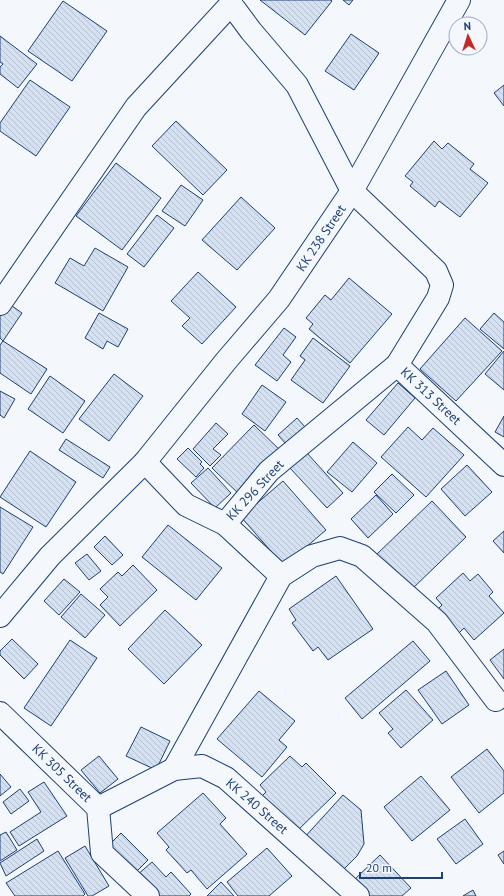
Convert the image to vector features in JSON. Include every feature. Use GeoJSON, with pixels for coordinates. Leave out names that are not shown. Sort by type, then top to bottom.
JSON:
{"type":"FeatureCollection","features":[{"type":"Feature","properties":{"kind":"street"},"geometry":{"type":"LineString","coordinates":[[352,191],[459,0]]}},
{"type":"Feature","properties":{"kind":"street"},"geometry":{"type":"LineString","coordinates":[[0,304],[136,108],[231,2]]}},
{"type":"Feature","properties":{"kind":"street","name":"KK 238 Street"},"geometry":{"type":"LineString","coordinates":[[145,462],[226,361],[279,299],[352,191],[297,85],[251,32],[231,2]]}},
{"type":"Feature","properties":{"kind":"street","name":"KK 313 Street"},"geometry":{"type":"LineString","coordinates":[[352,191],[436,271],[442,284],[438,298],[397,365],[504,464]]}},
{"type":"Feature","properties":{"kind":"street","name":"KK 296 Street"},"geometry":{"type":"LineString","coordinates":[[145,462],[186,505],[225,524],[269,471],[397,365]]}},
{"type":"Feature","properties":{"kind":"street"},"geometry":{"type":"LineString","coordinates":[[0,616],[50,556],[145,462]]}},
{"type":"Feature","properties":{"kind":"street"},"geometry":{"type":"LineString","coordinates":[[225,524],[281,576]]}},
{"type":"Feature","properties":{"kind":"street"},"geometry":{"type":"LineString","coordinates":[[174,769],[281,576],[312,556],[340,548],[362,556],[437,622],[496,700]]}},
{"type":"Feature","properties":{"kind":"street","name":"KK 305 Street"},"geometry":{"type":"LineString","coordinates":[[0,713],[98,808],[102,853],[148,896]]}},
{"type":"Feature","properties":{"kind":"street","name":"KK 240 Street"},"geometry":{"type":"LineString","coordinates":[[98,808],[174,769],[202,766],[226,778],[358,896]]}},
{"type":"Feature","properties":{"kind":"building"},"geometry":{"type":"Polygon","coordinates":[[[260,0],[331,0],[332,1],[305,35],[260,0]]]}},
{"type":"Feature","properties":{"kind":"building"},"geometry":{"type":"Polygon","coordinates":[[[343,0],[353,0],[349,5],[343,0]]]}},
{"type":"Feature","properties":{"kind":"building"},"geometry":{"type":"Polygon","coordinates":[[[63,1],[107,31],[72,81],[28,51],[63,1]]]}},
{"type":"Feature","properties":{"kind":"building"},"geometry":{"type":"Polygon","coordinates":[[[351,34],[379,53],[354,90],[325,71],[351,34]]]}},
{"type":"Feature","properties":{"kind":"building"},"geometry":{"type":"Polygon","coordinates":[[[0,36],[37,64],[18,88],[0,74],[0,67],[3,64],[0,62],[0,36]]]}},
{"type":"Feature","properties":{"kind":"building"},"geometry":{"type":"Polygon","coordinates":[[[30,80],[70,107],[36,156],[0,131],[0,123],[30,80]]]}},
{"type":"Feature","properties":{"kind":"building"},"geometry":{"type":"Polygon","coordinates":[[[504,85],[504,106],[494,93],[504,85]]]}},
{"type":"Feature","properties":{"kind":"building"},"geometry":{"type":"Polygon","coordinates":[[[176,121],[227,170],[203,195],[152,146],[176,121]]]}},
{"type":"Feature","properties":{"kind":"building"},"geometry":{"type":"Polygon","coordinates":[[[434,141],[442,149],[448,143],[474,164],[470,169],[488,183],[460,217],[439,201],[435,207],[410,186],[413,182],[405,176],[434,141]]]}},
{"type":"Feature","properties":{"kind":"building"},"geometry":{"type":"Polygon","coordinates":[[[116,163],[161,198],[122,250],[76,216],[116,163]]]}},
{"type":"Feature","properties":{"kind":"building"},"geometry":{"type":"Polygon","coordinates":[[[181,185],[203,200],[185,226],[162,211],[181,185]]]}},
{"type":"Feature","properties":{"kind":"building"},"geometry":{"type":"Polygon","coordinates":[[[241,197],[275,228],[237,270],[202,240],[241,197]]]}},
{"type":"Feature","properties":{"kind":"building"},"geometry":{"type":"Polygon","coordinates":[[[157,215],[174,228],[144,267],[127,254],[157,215]]]}},
{"type":"Feature","properties":{"kind":"building"},"geometry":{"type":"Polygon","coordinates":[[[95,248],[128,267],[103,311],[55,283],[70,258],[84,266],[95,248]]]}},
{"type":"Feature","properties":{"kind":"building"},"geometry":{"type":"Polygon","coordinates":[[[198,272],[236,307],[202,344],[182,326],[190,318],[171,301],[198,272]]]}},
{"type":"Feature","properties":{"kind":"building"},"geometry":{"type":"Polygon","coordinates":[[[349,278],[392,314],[350,363],[309,329],[313,324],[306,318],[325,295],[331,300],[349,278]]]}},
{"type":"Feature","properties":{"kind":"building"},"geometry":{"type":"Polygon","coordinates":[[[5,301],[22,313],[3,341],[0,338],[0,308],[5,301]]]}},
{"type":"Feature","properties":{"kind":"building"},"geometry":{"type":"Polygon","coordinates":[[[99,313],[128,329],[118,347],[107,341],[103,349],[85,338],[99,313]]]}},
{"type":"Feature","properties":{"kind":"building"},"geometry":{"type":"Polygon","coordinates":[[[494,313],[504,322],[504,349],[480,329],[494,313]]]}},
{"type":"Feature","properties":{"kind":"building"},"geometry":{"type":"Polygon","coordinates":[[[465,318],[502,351],[456,401],[420,369],[465,318]]]}},
{"type":"Feature","properties":{"kind":"building"},"geometry":{"type":"Polygon","coordinates":[[[284,328],[296,337],[283,355],[291,362],[277,381],[255,365],[284,328]]]}},
{"type":"Feature","properties":{"kind":"building"},"geometry":{"type":"Polygon","coordinates":[[[313,338],[350,366],[323,403],[291,380],[305,360],[300,356],[313,338]]]}},
{"type":"Feature","properties":{"kind":"building"},"geometry":{"type":"Polygon","coordinates":[[[3,341],[47,369],[31,394],[0,373],[0,345],[3,341]]]}},
{"type":"Feature","properties":{"kind":"building"},"geometry":{"type":"Polygon","coordinates":[[[504,351],[504,390],[485,374],[504,351]]]}},
{"type":"Feature","properties":{"kind":"building"},"geometry":{"type":"Polygon","coordinates":[[[114,374],[143,396],[109,441],[79,419],[114,374]]]}},
{"type":"Feature","properties":{"kind":"building"},"geometry":{"type":"Polygon","coordinates":[[[50,376],[85,401],[63,433],[28,409],[50,376]]]}},
{"type":"Feature","properties":{"kind":"building"},"geometry":{"type":"Polygon","coordinates":[[[398,383],[415,398],[384,435],[366,420],[398,383]]]}},
{"type":"Feature","properties":{"kind":"building"},"geometry":{"type":"Polygon","coordinates":[[[262,385],[286,402],[265,431],[242,414],[262,385]]]}},
{"type":"Feature","properties":{"kind":"building"},"geometry":{"type":"Polygon","coordinates":[[[0,391],[15,399],[4,418],[0,415],[0,391]]]}},
{"type":"Feature","properties":{"kind":"building"},"geometry":{"type":"Polygon","coordinates":[[[504,416],[504,437],[495,432],[504,416]]]}},
{"type":"Feature","properties":{"kind":"building"},"geometry":{"type":"Polygon","coordinates":[[[297,418],[305,427],[286,444],[278,435],[297,418]]]}},
{"type":"Feature","properties":{"kind":"building"},"geometry":{"type":"Polygon","coordinates":[[[216,423],[228,434],[213,449],[221,455],[210,466],[193,449],[216,423]]]}},
{"type":"Feature","properties":{"kind":"building"},"geometry":{"type":"Polygon","coordinates":[[[254,425],[283,453],[242,497],[212,468],[254,425]]]}},
{"type":"Feature","properties":{"kind":"building"},"geometry":{"type":"Polygon","coordinates":[[[408,427],[422,440],[433,428],[464,455],[426,497],[381,457],[408,427]]]}},
{"type":"Feature","properties":{"kind":"building"},"geometry":{"type":"Polygon","coordinates":[[[66,439],[110,467],[103,478],[59,450],[66,439]]]}},
{"type":"Feature","properties":{"kind":"building"},"geometry":{"type":"Polygon","coordinates":[[[353,442],[377,463],[352,492],[327,472],[353,442]]]}},
{"type":"Feature","properties":{"kind":"building"},"geometry":{"type":"Polygon","coordinates":[[[188,448],[202,462],[200,464],[204,468],[196,477],[177,459],[188,448]]]}},
{"type":"Feature","properties":{"kind":"building"},"geometry":{"type":"Polygon","coordinates":[[[30,451],[76,482],[46,527],[0,497],[30,451]]]}},
{"type":"Feature","properties":{"kind":"building"},"geometry":{"type":"Polygon","coordinates":[[[307,453],[343,493],[327,508],[290,468],[307,453]]]}},
{"type":"Feature","properties":{"kind":"building"},"geometry":{"type":"Polygon","coordinates":[[[467,465],[492,492],[465,516],[441,489],[467,465]]]}},
{"type":"Feature","properties":{"kind":"building"},"geometry":{"type":"Polygon","coordinates":[[[208,468],[231,493],[215,508],[191,483],[208,468]]]}},
{"type":"Feature","properties":{"kind":"building"},"geometry":{"type":"Polygon","coordinates":[[[392,474],[414,495],[396,513],[374,492],[392,474]]]}},
{"type":"Feature","properties":{"kind":"building"},"geometry":{"type":"Polygon","coordinates":[[[283,481],[326,530],[284,566],[241,517],[283,481]]]}},
{"type":"Feature","properties":{"kind":"building"},"geometry":{"type":"Polygon","coordinates":[[[376,495],[393,514],[368,538],[351,519],[376,495]]]}},
{"type":"Feature","properties":{"kind":"building"},"geometry":{"type":"Polygon","coordinates":[[[432,501],[466,537],[411,590],[376,555],[432,501]]]}},
{"type":"Feature","properties":{"kind":"building"},"geometry":{"type":"Polygon","coordinates":[[[0,507],[33,527],[3,574],[0,572],[0,507]]]}},
{"type":"Feature","properties":{"kind":"building"},"geometry":{"type":"Polygon","coordinates":[[[168,525],[222,568],[196,600],[142,557],[168,525]]]}},
{"type":"Feature","properties":{"kind":"building"},"geometry":{"type":"Polygon","coordinates":[[[504,531],[504,553],[493,541],[504,531]]]}},
{"type":"Feature","properties":{"kind":"building"},"geometry":{"type":"Polygon","coordinates":[[[105,536],[123,555],[112,565],[94,547],[105,536]]]}},
{"type":"Feature","properties":{"kind":"building"},"geometry":{"type":"Polygon","coordinates":[[[87,554],[101,571],[89,580],[75,563],[87,554]]]}},
{"type":"Feature","properties":{"kind":"building"},"geometry":{"type":"Polygon","coordinates":[[[133,565],[157,590],[120,626],[100,605],[108,597],[100,589],[118,572],[122,576],[133,565]]]}},
{"type":"Feature","properties":{"kind":"building"},"geometry":{"type":"Polygon","coordinates":[[[463,573],[470,581],[478,574],[493,592],[489,596],[504,613],[474,640],[464,628],[459,633],[438,609],[442,605],[436,598],[463,573]]]}},
{"type":"Feature","properties":{"kind":"building"},"geometry":{"type":"Polygon","coordinates":[[[336,576],[373,629],[328,660],[318,647],[313,651],[292,623],[296,620],[289,609],[336,576]]]}},
{"type":"Feature","properties":{"kind":"building"},"geometry":{"type":"Polygon","coordinates":[[[64,579],[80,592],[59,615],[44,601],[64,579]]]}},
{"type":"Feature","properties":{"kind":"building"},"geometry":{"type":"Polygon","coordinates":[[[81,594],[105,615],[85,638],[61,617],[81,594]]]}},
{"type":"Feature","properties":{"kind":"building"},"geometry":{"type":"Polygon","coordinates":[[[165,610],[202,645],[164,684],[128,649],[165,610]]]}},
{"type":"Feature","properties":{"kind":"building"},"geometry":{"type":"Polygon","coordinates":[[[12,639],[38,664],[24,679],[0,655],[0,651],[12,639]]]}},
{"type":"Feature","properties":{"kind":"building"},"geometry":{"type":"Polygon","coordinates":[[[70,640],[97,658],[51,726],[24,708],[70,640]]]}},
{"type":"Feature","properties":{"kind":"building"},"geometry":{"type":"Polygon","coordinates":[[[413,641],[430,661],[362,719],[345,698],[413,641]]]}},
{"type":"Feature","properties":{"kind":"building"},"geometry":{"type":"Polygon","coordinates":[[[504,649],[504,679],[490,660],[504,649]]]}},
{"type":"Feature","properties":{"kind":"building"},"geometry":{"type":"Polygon","coordinates":[[[446,671],[469,705],[442,724],[418,690],[446,671]]]}},
{"type":"Feature","properties":{"kind":"building"},"geometry":{"type":"Polygon","coordinates":[[[406,690],[433,720],[401,748],[388,733],[393,729],[379,713],[406,690]]]}},
{"type":"Feature","properties":{"kind":"building"},"geometry":{"type":"Polygon","coordinates":[[[259,691],[295,721],[279,740],[287,747],[262,777],[217,739],[259,691]]]}},
{"type":"Feature","properties":{"kind":"building"},"geometry":{"type":"Polygon","coordinates":[[[141,727],[170,741],[156,770],[126,756],[141,727]]]}},
{"type":"Feature","properties":{"kind":"building"},"geometry":{"type":"Polygon","coordinates":[[[487,749],[504,771],[504,793],[479,813],[451,777],[487,749]]]}},
{"type":"Feature","properties":{"kind":"building"},"geometry":{"type":"Polygon","coordinates":[[[99,756],[118,779],[100,793],[81,770],[99,756]]]}},
{"type":"Feature","properties":{"kind":"building"},"geometry":{"type":"Polygon","coordinates":[[[290,756],[302,767],[306,763],[336,793],[295,833],[260,798],[266,792],[260,785],[290,756]]]}},
{"type":"Feature","properties":{"kind":"building"},"geometry":{"type":"Polygon","coordinates":[[[0,774],[11,787],[0,796],[0,774]]]}},
{"type":"Feature","properties":{"kind":"building"},"geometry":{"type":"Polygon","coordinates":[[[421,776],[450,810],[412,841],[384,807],[421,776]]]}},
{"type":"Feature","properties":{"kind":"building"},"geometry":{"type":"Polygon","coordinates":[[[44,782],[67,816],[19,846],[10,832],[41,812],[28,792],[44,782]]]}},
{"type":"Feature","properties":{"kind":"building"},"geometry":{"type":"Polygon","coordinates":[[[20,789],[29,801],[11,814],[3,802],[20,789]]]}},
{"type":"Feature","properties":{"kind":"building"},"geometry":{"type":"Polygon","coordinates":[[[203,793],[226,818],[220,824],[247,854],[207,889],[191,870],[187,873],[166,850],[169,847],[157,833],[203,793]]]}},
{"type":"Feature","properties":{"kind":"building"},"geometry":{"type":"Polygon","coordinates":[[[343,795],[361,810],[364,844],[357,856],[341,872],[303,839],[343,795]]]}},
{"type":"Feature","properties":{"kind":"building"},"geometry":{"type":"Polygon","coordinates":[[[465,819],[483,844],[456,864],[437,839],[465,819]]]}},
{"type":"Feature","properties":{"kind":"building"},"geometry":{"type":"Polygon","coordinates":[[[6,832],[17,850],[0,861],[0,835],[6,832]]]}},
{"type":"Feature","properties":{"kind":"building"},"geometry":{"type":"Polygon","coordinates":[[[121,833],[148,860],[133,875],[106,848],[121,833]]]}},
{"type":"Feature","properties":{"kind":"building"},"geometry":{"type":"Polygon","coordinates":[[[37,839],[44,851],[6,876],[0,863],[37,839]]]}},
{"type":"Feature","properties":{"kind":"building"},"geometry":{"type":"Polygon","coordinates":[[[85,846],[109,886],[92,896],[88,896],[65,858],[85,846]]]}},
{"type":"Feature","properties":{"kind":"building"},"geometry":{"type":"Polygon","coordinates":[[[267,848],[292,876],[269,896],[238,896],[227,882],[267,848]]]}},
{"type":"Feature","properties":{"kind":"building"},"geometry":{"type":"Polygon","coordinates":[[[58,851],[85,894],[83,896],[15,896],[6,883],[58,851]]]}},
{"type":"Feature","properties":{"kind":"building"},"geometry":{"type":"Polygon","coordinates":[[[504,851],[504,864],[498,855],[504,851]]]}},
{"type":"Feature","properties":{"kind":"building"},"geometry":{"type":"Polygon","coordinates":[[[380,855],[411,888],[402,896],[369,896],[354,880],[380,855]]]}},
{"type":"Feature","properties":{"kind":"building"},"geometry":{"type":"Polygon","coordinates":[[[152,862],[166,877],[171,872],[191,894],[189,896],[155,896],[136,876],[152,862]]]}},
{"type":"Feature","properties":{"kind":"building"},"geometry":{"type":"Polygon","coordinates":[[[221,882],[234,896],[207,896],[221,882]]]}},
{"type":"Feature","properties":{"kind":"building"},"geometry":{"type":"Polygon","coordinates":[[[473,890],[476,896],[463,896],[473,890]]]}}]}
